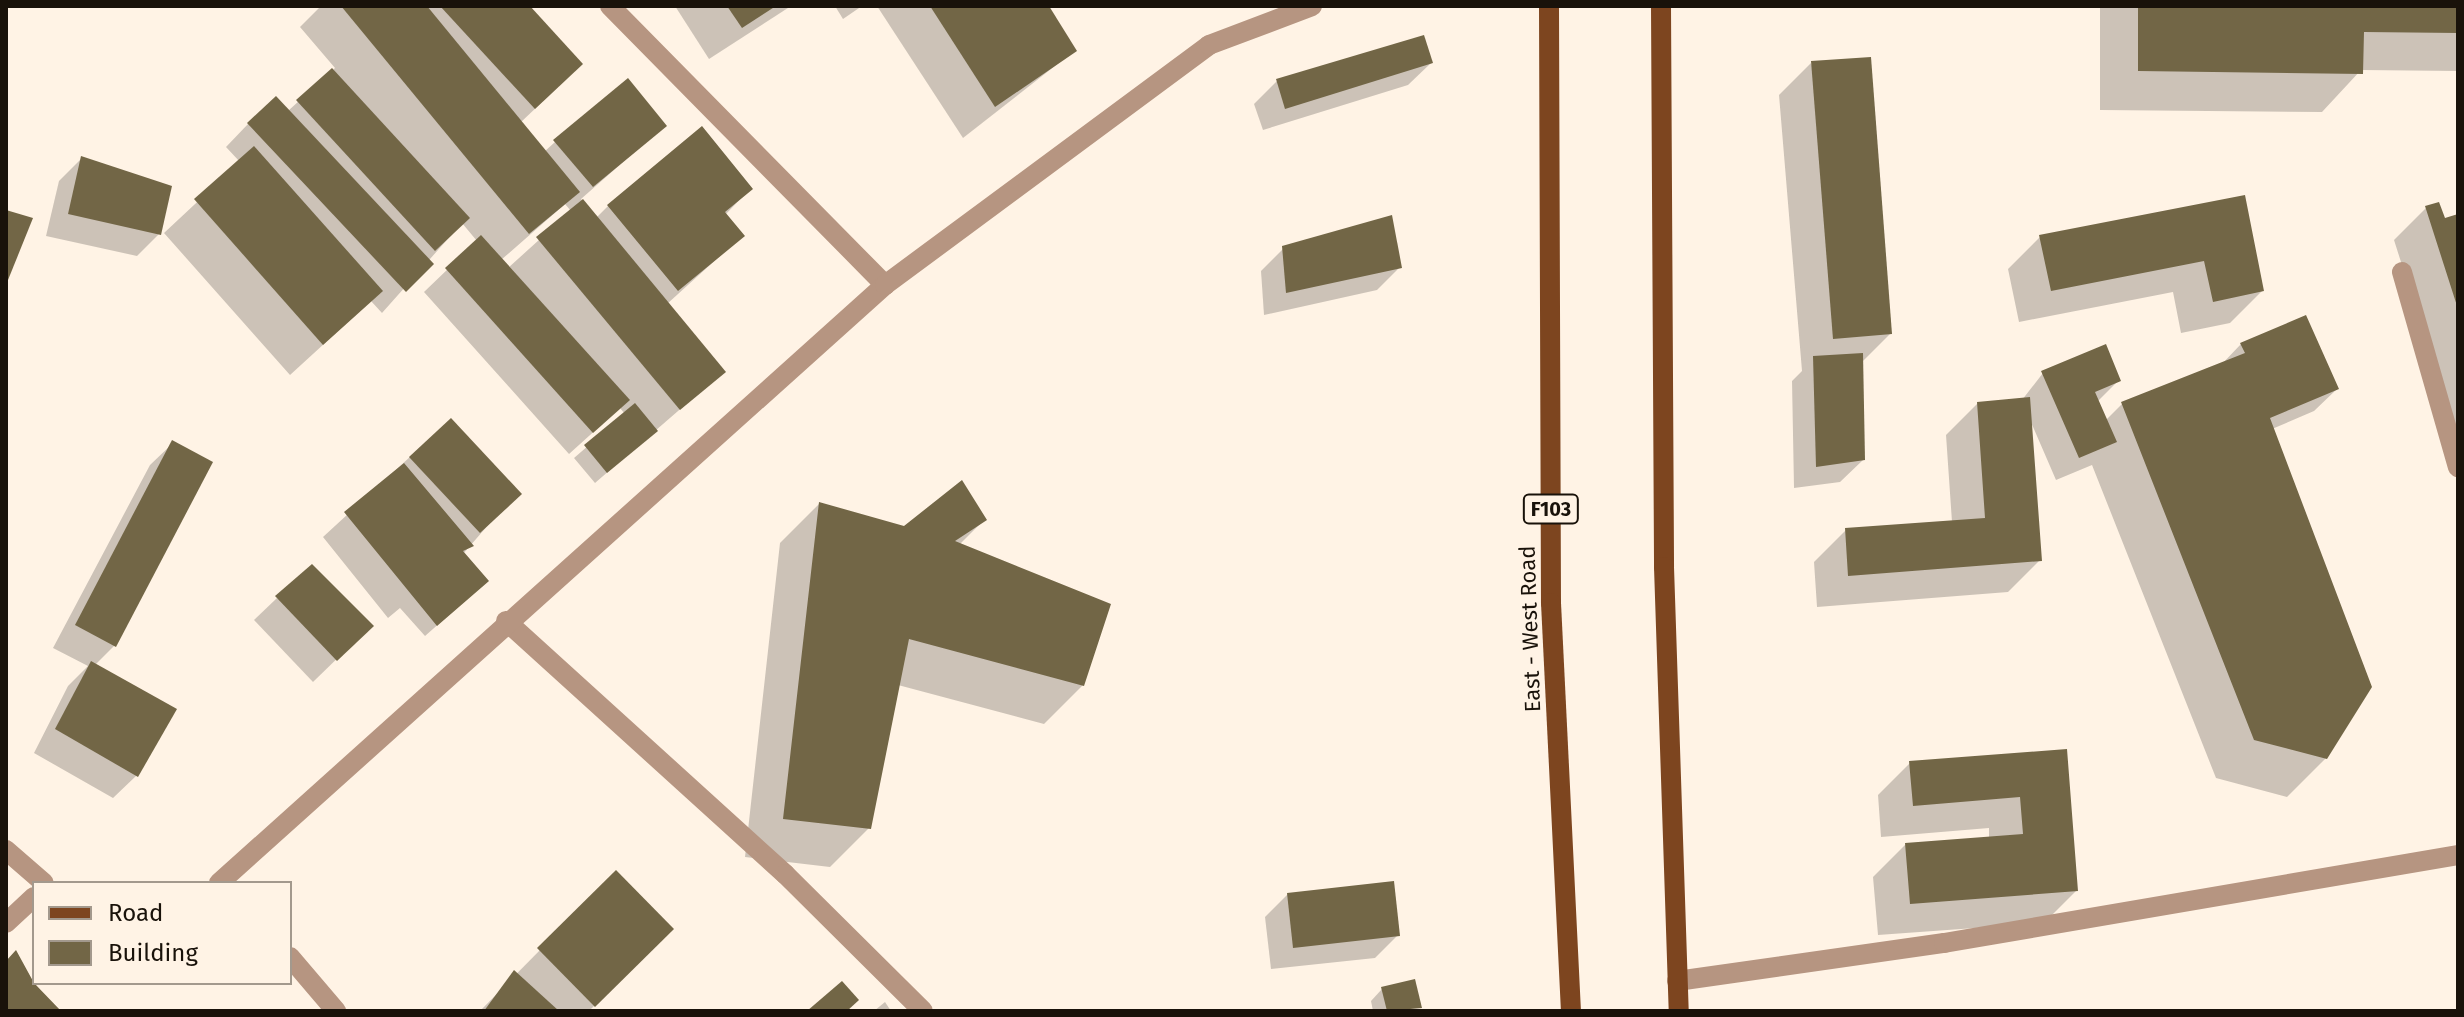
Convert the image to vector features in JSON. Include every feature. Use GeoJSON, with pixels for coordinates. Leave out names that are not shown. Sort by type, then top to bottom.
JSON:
{"type":"FeatureCollection","features":[{"type":"Feature","properties":{"kind":"main road","name":"East - West Road"},"geometry":{"type":"LineString","coordinates":[[1549,6],[1551,603],[1571,1011]]}},
{"type":"Feature","properties":{"kind":"main road"},"geometry":{"type":"LineString","coordinates":[[1661,6],[1664,567],[1679,1011]]}},
{"type":"Feature","properties":{"kind":"street"},"geometry":{"type":"LineString","coordinates":[[610,6],[885,285]]}},
{"type":"Feature","properties":{"kind":"street"},"geometry":{"type":"LineString","coordinates":[[226,881],[506,621],[885,285],[1209,45],[1312,6]]}},
{"type":"Feature","properties":{"kind":"street"},"geometry":{"type":"LineString","coordinates":[[2402,272],[2458,467]]}},
{"type":"Feature","properties":{"kind":"street"},"geometry":{"type":"LineString","coordinates":[[506,621],[785,874],[923,1011]]}},
{"type":"Feature","properties":{"kind":"street"},"geometry":{"type":"LineString","coordinates":[[6,850],[42,881]]}},
{"type":"Feature","properties":{"kind":"street"},"geometry":{"type":"LineString","coordinates":[[1677,981],[1944,943],[2458,855]]}},
{"type":"Feature","properties":{"kind":"street"},"geometry":{"type":"LineString","coordinates":[[6,923],[32,899]]}},
{"type":"Feature","properties":{"kind":"street"},"geometry":{"type":"LineString","coordinates":[[292,959],[336,1011]]}},
{"type":"Feature","properties":{"kind":"building"},"geometry":{"type":"Polygon","coordinates":[[[341,6],[427,6],[580,192],[529,234],[341,6]]]}},
{"type":"Feature","properties":{"kind":"building"},"geometry":{"type":"Polygon","coordinates":[[[440,6],[530,6],[583,64],[535,109],[440,6]]]}},
{"type":"Feature","properties":{"kind":"building"},"geometry":{"type":"Polygon","coordinates":[[[727,6],[776,6],[742,28],[727,6]]]}},
{"type":"Feature","properties":{"kind":"building"},"geometry":{"type":"Polygon","coordinates":[[[930,6],[1049,6],[1077,51],[995,107],[930,6]]]}},
{"type":"Feature","properties":{"kind":"building"},"geometry":{"type":"Polygon","coordinates":[[[2138,6],[2458,6],[2458,33],[2364,32],[2363,74],[2138,71],[2138,6]]]}},
{"type":"Feature","properties":{"kind":"building"},"geometry":{"type":"Polygon","coordinates":[[[1424,35],[1433,63],[1285,109],[1276,79],[1424,35]]]}},
{"type":"Feature","properties":{"kind":"building"},"geometry":{"type":"Polygon","coordinates":[[[1871,57],[1892,334],[1833,339],[1811,61],[1871,57]]]}},
{"type":"Feature","properties":{"kind":"building"},"geometry":{"type":"Polygon","coordinates":[[[332,68],[470,218],[435,251],[296,100],[332,68]]]}},
{"type":"Feature","properties":{"kind":"building"},"geometry":{"type":"Polygon","coordinates":[[[628,78],[667,126],[593,187],[553,140],[628,78]]]}},
{"type":"Feature","properties":{"kind":"building"},"geometry":{"type":"Polygon","coordinates":[[[276,96],[434,264],[406,292],[247,123],[276,96]]]}},
{"type":"Feature","properties":{"kind":"building"},"geometry":{"type":"Polygon","coordinates":[[[702,126],[753,189],[725,212],[745,236],[678,291],[607,205],[702,126]]]}},
{"type":"Feature","properties":{"kind":"building"},"geometry":{"type":"Polygon","coordinates":[[[254,146],[383,291],[323,345],[194,199],[254,146]]]}},
{"type":"Feature","properties":{"kind":"building"},"geometry":{"type":"Polygon","coordinates":[[[81,156],[172,186],[161,235],[68,214],[81,156]]]}},
{"type":"Feature","properties":{"kind":"building"},"geometry":{"type":"Polygon","coordinates":[[[2245,195],[2264,291],[2213,302],[2204,261],[2051,291],[2039,235],[2245,195]]]}},
{"type":"Feature","properties":{"kind":"building"},"geometry":{"type":"Polygon","coordinates":[[[583,199],[726,372],[680,410],[536,237],[583,199]]]}},
{"type":"Feature","properties":{"kind":"building"},"geometry":{"type":"Polygon","coordinates":[[[2439,202],[2445,218],[2458,214],[2458,309],[2425,206],[2439,202]]]}},
{"type":"Feature","properties":{"kind":"building"},"geometry":{"type":"Polygon","coordinates":[[[6,210],[33,218],[6,285],[6,210]]]}},
{"type":"Feature","properties":{"kind":"building"},"geometry":{"type":"Polygon","coordinates":[[[1392,215],[1402,268],[1286,293],[1282,246],[1392,215]]]}},
{"type":"Feature","properties":{"kind":"building"},"geometry":{"type":"Polygon","coordinates":[[[481,235],[630,400],[593,433],[445,268],[481,235]]]}},
{"type":"Feature","properties":{"kind":"building"},"geometry":{"type":"Polygon","coordinates":[[[2306,315],[2339,389],[2270,418],[2372,687],[2327,759],[2254,740],[2121,402],[2245,353],[2240,343],[2306,315]]]}},
{"type":"Feature","properties":{"kind":"building"},"geometry":{"type":"Polygon","coordinates":[[[2106,344],[2121,381],[2095,392],[2117,442],[2079,458],[2041,371],[2106,344]]]}},
{"type":"Feature","properties":{"kind":"building"},"geometry":{"type":"Polygon","coordinates":[[[1863,353],[1865,460],[1816,467],[1813,356],[1863,353]]]}},
{"type":"Feature","properties":{"kind":"building"},"geometry":{"type":"Polygon","coordinates":[[[2030,397],[2042,561],[1848,576],[1845,528],[1985,518],[1977,402],[2030,397]]]}},
{"type":"Feature","properties":{"kind":"building"},"geometry":{"type":"Polygon","coordinates":[[[635,403],[658,431],[607,473],[584,445],[635,403]]]}},
{"type":"Feature","properties":{"kind":"building"},"geometry":{"type":"Polygon","coordinates":[[[451,418],[522,494],[480,533],[409,457],[451,418]]]}},
{"type":"Feature","properties":{"kind":"building"},"geometry":{"type":"Polygon","coordinates":[[[172,440],[213,462],[116,647],[75,625],[172,440]]]}},
{"type":"Feature","properties":{"kind":"building"},"geometry":{"type":"Polygon","coordinates":[[[404,463],[474,546],[463,551],[489,581],[437,626],[344,512],[404,463]]]}},
{"type":"Feature","properties":{"kind":"building"},"geometry":{"type":"Polygon","coordinates":[[[962,480],[987,520],[955,541],[1111,604],[1084,686],[909,639],[871,829],[783,819],[819,502],[904,526],[962,480]]]}},
{"type":"Feature","properties":{"kind":"building"},"geometry":{"type":"Polygon","coordinates":[[[312,564],[374,626],[337,661],[275,596],[312,564]]]}},
{"type":"Feature","properties":{"kind":"building"},"geometry":{"type":"Polygon","coordinates":[[[91,661],[177,709],[138,777],[55,729],[91,661]]]}},
{"type":"Feature","properties":{"kind":"building"},"geometry":{"type":"Polygon","coordinates":[[[2067,749],[2078,891],[1910,904],[1905,843],[2023,834],[2020,797],[1913,806],[1909,761],[2067,749]]]}},
{"type":"Feature","properties":{"kind":"building"},"geometry":{"type":"Polygon","coordinates":[[[616,870],[674,929],[595,1007],[537,948],[616,870]]]}},
{"type":"Feature","properties":{"kind":"building"},"geometry":{"type":"Polygon","coordinates":[[[1394,881],[1400,936],[1293,948],[1287,893],[1394,881]]]}},
{"type":"Feature","properties":{"kind":"building"},"geometry":{"type":"Polygon","coordinates":[[[16,950],[32,985],[36,985],[61,1011],[6,1011],[6,961],[16,950]]]}},
{"type":"Feature","properties":{"kind":"building"},"geometry":{"type":"Polygon","coordinates":[[[514,970],[559,1011],[484,1011],[514,970]]]}},
{"type":"Feature","properties":{"kind":"building"},"geometry":{"type":"Polygon","coordinates":[[[1415,979],[1422,1008],[1387,1011],[1381,987],[1415,979]]]}},
{"type":"Feature","properties":{"kind":"building"},"geometry":{"type":"Polygon","coordinates":[[[842,981],[859,1000],[847,1011],[807,1011],[842,981]]]}}]}
